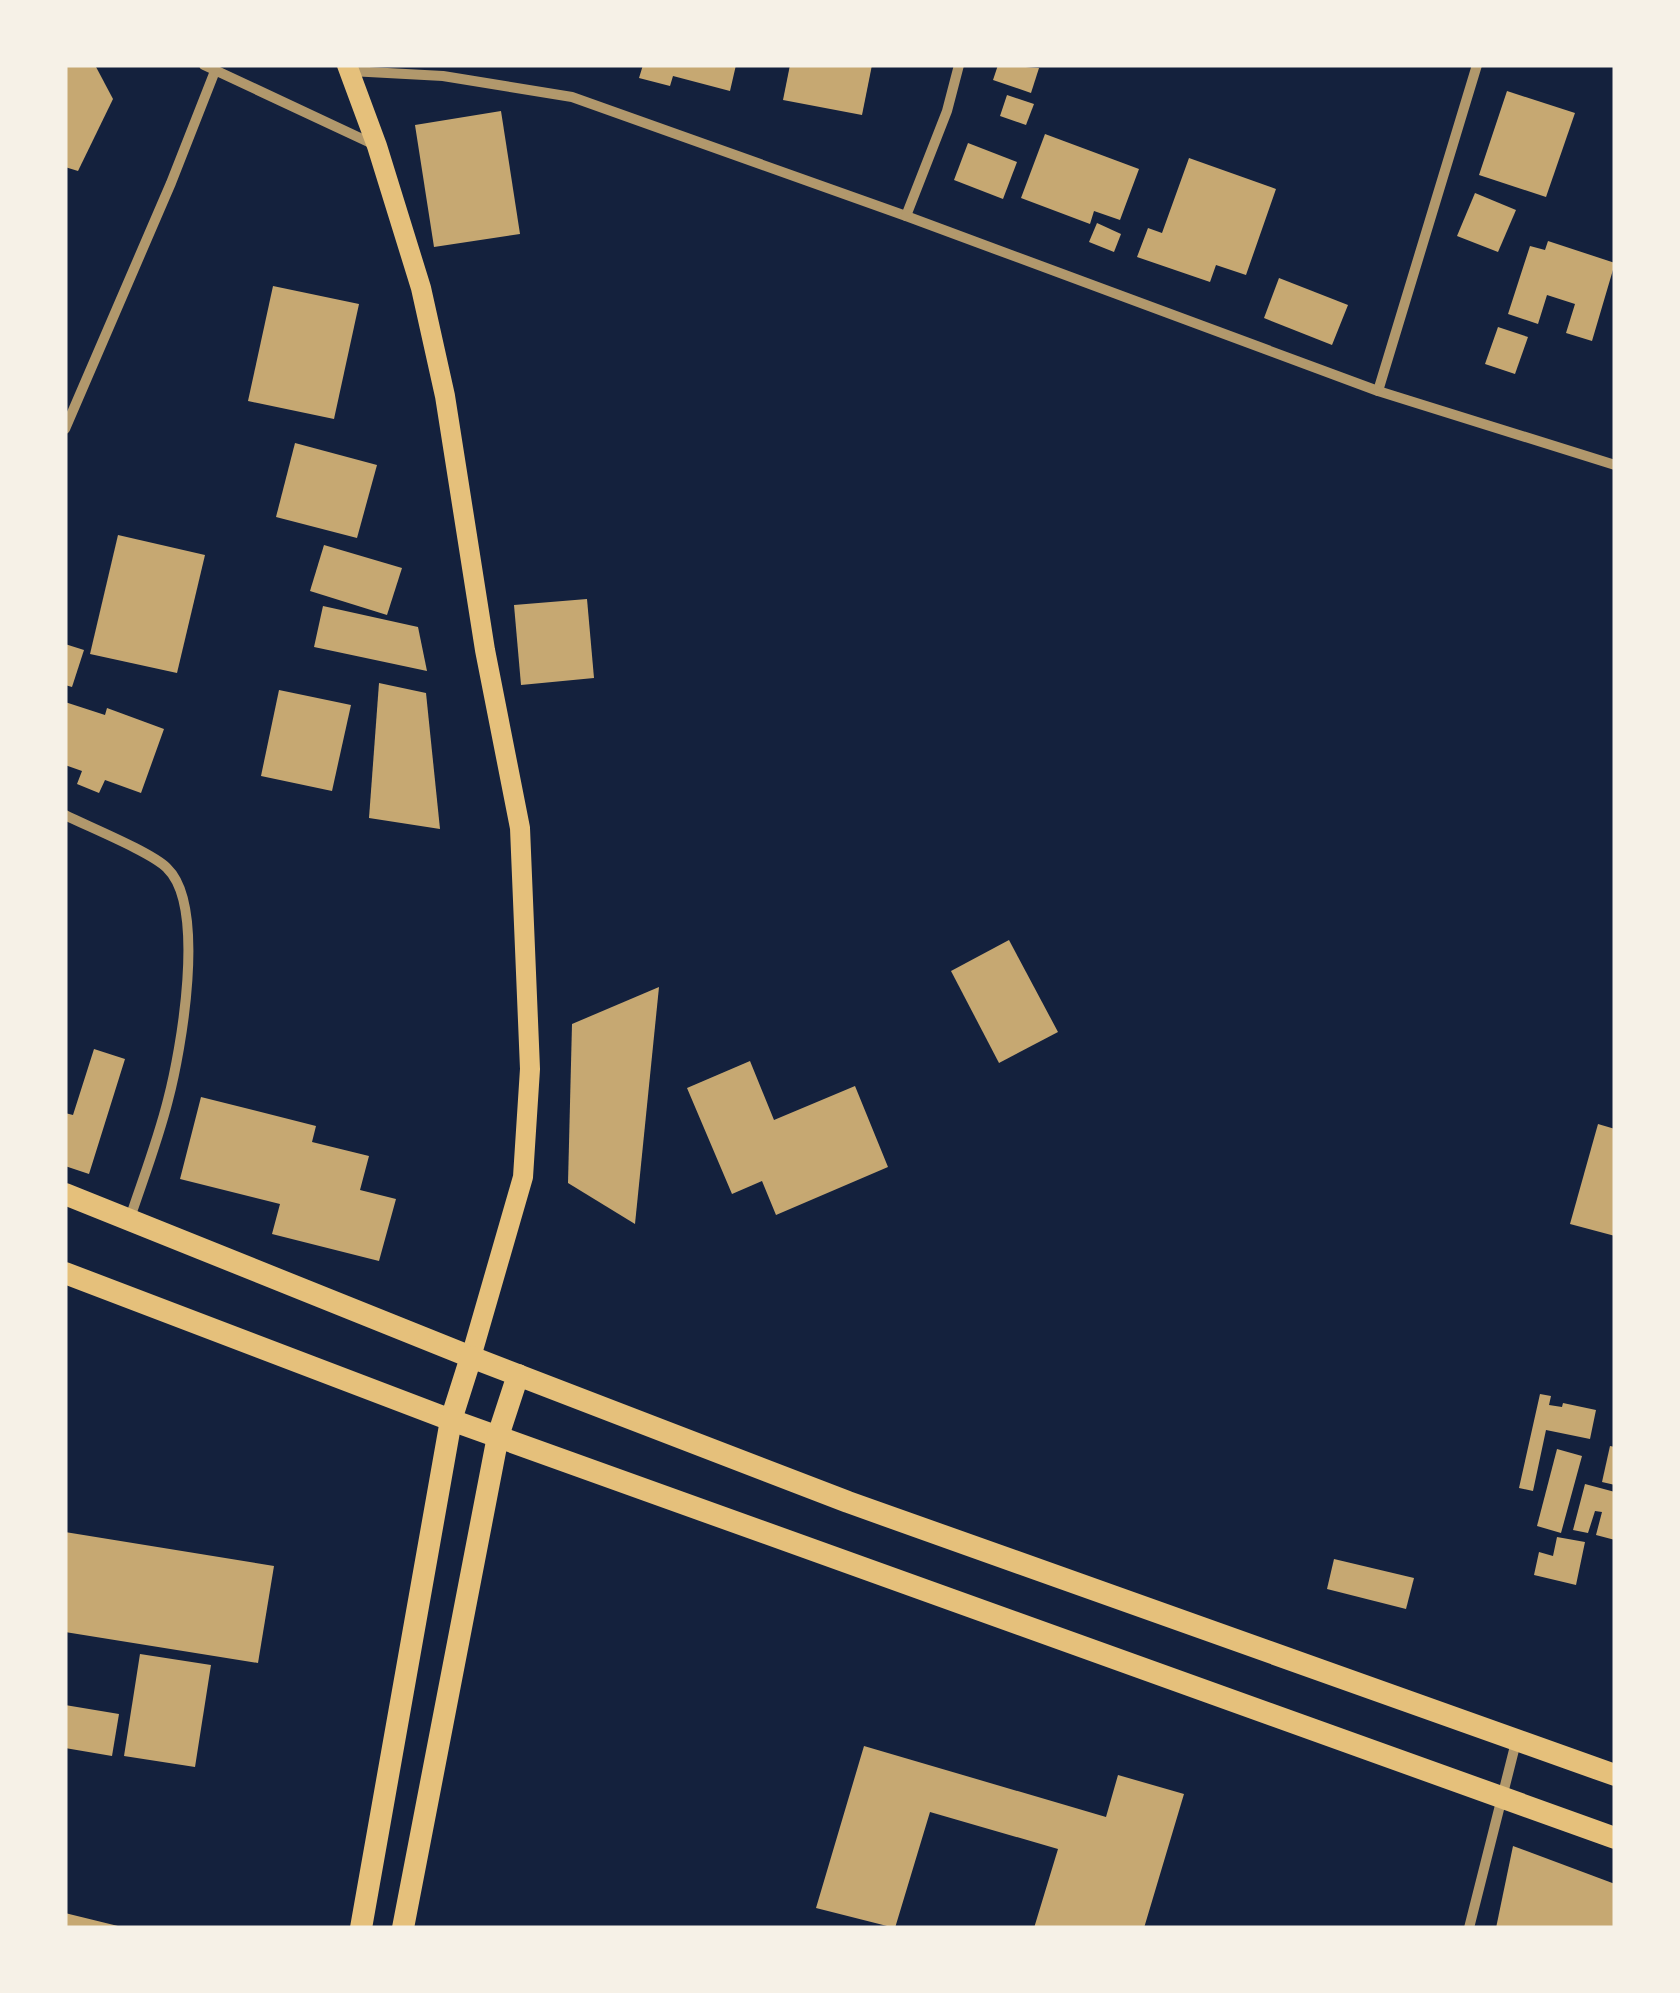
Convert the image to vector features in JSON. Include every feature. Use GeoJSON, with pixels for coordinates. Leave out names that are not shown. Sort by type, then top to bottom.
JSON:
{"type":"FeatureCollection","features":[{"type":"Feature","properties":{"kind":"main road"},"geometry":{"type":"LineString","coordinates":[[348,68],[421,288],[446,396],[486,650],[520,828],[530,1069],[523,1176],[450,1420],[361,1928]]}},
{"type":"Feature","properties":{"kind":"main road"},"geometry":{"type":"LineString","coordinates":[[65,1194],[471,1357],[848,1502],[1615,1775]]}},
{"type":"Feature","properties":{"kind":"main road"},"geometry":{"type":"LineString","coordinates":[[65,1273],[450,1420],[1615,1838]]}},
{"type":"Feature","properties":{"kind":"main road"},"geometry":{"type":"LineString","coordinates":[[403,1928],[498,1436],[518,1374]]}},
{"type":"Feature","properties":{"kind":"street"},"geometry":{"type":"LineString","coordinates":[[906,216],[947,111],[959,65]]}},
{"type":"Feature","properties":{"kind":"street"},"geometry":{"type":"LineString","coordinates":[[1378,391],[1477,65]]}},
{"type":"Feature","properties":{"kind":"street"},"geometry":{"type":"LineString","coordinates":[[65,429],[171,183],[209,68],[377,146]]}},
{"type":"Feature","properties":{"kind":"street"},"geometry":{"type":"LineString","coordinates":[[348,68],[443,76],[572,97],[1378,391],[1615,466]]}},
{"type":"Feature","properties":{"kind":"street"},"geometry":{"type":"LineString","coordinates":[[65,393],[78,398]]}},
{"type":"Feature","properties":{"kind":"street"},"geometry":{"type":"LineString","coordinates":[[65,815],[165,866],[180,886],[186,903],[189,968],[181,1033],[168,1100],[130,1219]]}},
{"type":"Feature","properties":{"kind":"street"},"geometry":{"type":"LineString","coordinates":[[1469,1928],[1516,1742]]}},
{"type":"Feature","properties":{"kind":"building"},"geometry":{"type":"Polygon","coordinates":[[[65,65],[95,65],[113,99],[78,171],[65,167],[65,65]]]}},
{"type":"Feature","properties":{"kind":"building"},"geometry":{"type":"Polygon","coordinates":[[[643,65],[736,65],[730,91],[673,76],[670,86],[639,78],[643,65]]]}},
{"type":"Feature","properties":{"kind":"building"},"geometry":{"type":"Polygon","coordinates":[[[790,65],[872,65],[862,115],[783,100],[790,65]]]}},
{"type":"Feature","properties":{"kind":"building"},"geometry":{"type":"Polygon","coordinates":[[[998,65],[1039,68],[1031,93],[993,80],[998,65]]]}},
{"type":"Feature","properties":{"kind":"building"},"geometry":{"type":"Polygon","coordinates":[[[1507,91],[1575,113],[1546,197],[1479,175],[1507,91]]]}},
{"type":"Feature","properties":{"kind":"building"},"geometry":{"type":"Polygon","coordinates":[[[1007,95],[1034,104],[1026,125],[1000,116],[1007,95]]]}},
{"type":"Feature","properties":{"kind":"building"},"geometry":{"type":"Polygon","coordinates":[[[501,111],[520,234],[434,247],[415,125],[501,111]]]}},
{"type":"Feature","properties":{"kind":"building"},"geometry":{"type":"Polygon","coordinates":[[[1045,134],[1139,169],[1120,220],[1094,211],[1090,224],[1021,198],[1045,134]]]}},
{"type":"Feature","properties":{"kind":"building"},"geometry":{"type":"Polygon","coordinates":[[[968,143],[1017,162],[1003,199],[954,180],[968,143]]]}},
{"type":"Feature","properties":{"kind":"building"},"geometry":{"type":"Polygon","coordinates":[[[1189,158],[1276,189],[1246,275],[1216,265],[1210,282],[1137,257],[1148,228],[1162,233],[1189,158]]]}},
{"type":"Feature","properties":{"kind":"building"},"geometry":{"type":"Polygon","coordinates":[[[1475,193],[1516,210],[1498,252],[1457,236],[1475,193]]]}},
{"type":"Feature","properties":{"kind":"building"},"geometry":{"type":"Polygon","coordinates":[[[1097,223],[1121,234],[1114,252],[1089,242],[1097,223]]]}},
{"type":"Feature","properties":{"kind":"building"},"geometry":{"type":"Polygon","coordinates":[[[1548,241],[1615,263],[1592,341],[1566,333],[1575,304],[1547,295],[1538,324],[1508,314],[1530,246],[1545,250],[1548,241]]]}},
{"type":"Feature","properties":{"kind":"building"},"geometry":{"type":"Polygon","coordinates":[[[1279,278],[1348,305],[1332,345],[1264,318],[1279,278]]]}},
{"type":"Feature","properties":{"kind":"building"},"geometry":{"type":"Polygon","coordinates":[[[273,286],[359,304],[334,419],[248,401],[273,286]]]}},
{"type":"Feature","properties":{"kind":"building"},"geometry":{"type":"Polygon","coordinates":[[[1498,327],[1528,337],[1515,374],[1485,364],[1498,327]]]}},
{"type":"Feature","properties":{"kind":"building"},"geometry":{"type":"Polygon","coordinates":[[[295,443],[377,465],[357,538],[276,517],[295,443]]]}},
{"type":"Feature","properties":{"kind":"building"},"geometry":{"type":"Polygon","coordinates":[[[118,535],[205,555],[177,673],[90,654],[118,535]]]}},
{"type":"Feature","properties":{"kind":"building"},"geometry":{"type":"Polygon","coordinates":[[[324,545],[402,568],[387,615],[310,591],[324,545]]]}},
{"type":"Feature","properties":{"kind":"building"},"geometry":{"type":"Polygon","coordinates":[[[587,599],[594,678],[521,685],[514,605],[587,599]]]}},
{"type":"Feature","properties":{"kind":"building"},"geometry":{"type":"Polygon","coordinates":[[[323,606],[418,627],[427,671],[314,647],[323,606]]]}},
{"type":"Feature","properties":{"kind":"building"},"geometry":{"type":"Polygon","coordinates":[[[65,644],[84,650],[72,687],[65,685],[65,644]]]}},
{"type":"Feature","properties":{"kind":"building"},"geometry":{"type":"Polygon","coordinates":[[[379,683],[426,693],[440,829],[369,818],[379,683]]]}},
{"type":"Feature","properties":{"kind":"building"},"geometry":{"type":"Polygon","coordinates":[[[279,690],[351,705],[332,791],[261,776],[279,690]]]}},
{"type":"Feature","properties":{"kind":"building"},"geometry":{"type":"Polygon","coordinates":[[[65,702],[105,715],[107,708],[164,729],[141,793],[105,780],[99,793],[77,784],[82,771],[65,765],[65,702]]]}},
{"type":"Feature","properties":{"kind":"building"},"geometry":{"type":"Polygon","coordinates":[[[1009,940],[1058,1032],[999,1063],[951,971],[1009,940]]]}},
{"type":"Feature","properties":{"kind":"building"},"geometry":{"type":"Polygon","coordinates":[[[659,987],[635,1224],[568,1183],[572,1024],[659,987]]]}},
{"type":"Feature","properties":{"kind":"building"},"geometry":{"type":"Polygon","coordinates":[[[94,1049],[125,1059],[89,1174],[65,1166],[65,1113],[73,1115],[94,1049]]]}},
{"type":"Feature","properties":{"kind":"building"},"geometry":{"type":"Polygon","coordinates":[[[750,1061],[774,1120],[855,1086],[888,1167],[776,1215],[762,1181],[732,1194],[687,1088],[750,1061]]]}},
{"type":"Feature","properties":{"kind":"building"},"geometry":{"type":"Polygon","coordinates":[[[201,1097],[316,1126],[312,1142],[369,1156],[360,1190],[396,1199],[379,1261],[272,1234],[280,1204],[180,1179],[201,1097]]]}},
{"type":"Feature","properties":{"kind":"building"},"geometry":{"type":"Polygon","coordinates":[[[1598,1124],[1615,1129],[1615,1236],[1570,1224],[1598,1124]]]}},
{"type":"Feature","properties":{"kind":"building"},"geometry":{"type":"Polygon","coordinates":[[[1540,1394],[1551,1396],[1549,1405],[1562,1407],[1563,1403],[1596,1410],[1590,1439],[1546,1430],[1533,1491],[1519,1488],[1540,1394]]]}},
{"type":"Feature","properties":{"kind":"building"},"geometry":{"type":"Polygon","coordinates":[[[1610,1446],[1615,1447],[1615,1485],[1602,1482],[1610,1446]]]}},
{"type":"Feature","properties":{"kind":"building"},"geometry":{"type":"Polygon","coordinates":[[[1557,1449],[1582,1456],[1561,1533],[1537,1526],[1557,1449]]]}},
{"type":"Feature","properties":{"kind":"building"},"geometry":{"type":"Polygon","coordinates":[[[1585,1484],[1615,1492],[1615,1540],[1596,1535],[1602,1512],[1595,1511],[1588,1533],[1573,1530],[1585,1484]]]}},
{"type":"Feature","properties":{"kind":"building"},"geometry":{"type":"Polygon","coordinates":[[[65,1532],[274,1566],[258,1663],[65,1632],[65,1532]]]}},
{"type":"Feature","properties":{"kind":"building"},"geometry":{"type":"Polygon","coordinates":[[[1557,1537],[1585,1542],[1576,1585],[1534,1575],[1539,1552],[1553,1556],[1557,1537]]]}},
{"type":"Feature","properties":{"kind":"building"},"geometry":{"type":"Polygon","coordinates":[[[1334,1559],[1414,1578],[1406,1609],[1327,1589],[1334,1559]]]}},
{"type":"Feature","properties":{"kind":"building"},"geometry":{"type":"Polygon","coordinates":[[[140,1654],[211,1665],[195,1767],[124,1756],[140,1654]]]}},
{"type":"Feature","properties":{"kind":"building"},"geometry":{"type":"Polygon","coordinates":[[[65,1705],[119,1714],[112,1756],[65,1748],[65,1705]]]}},
{"type":"Feature","properties":{"kind":"building"},"geometry":{"type":"Polygon","coordinates":[[[864,1746],[1106,1817],[1118,1775],[1184,1794],[1144,1928],[1034,1928],[1058,1849],[930,1812],[895,1928],[816,1908],[864,1746]]]}},
{"type":"Feature","properties":{"kind":"building"},"geometry":{"type":"Polygon","coordinates":[[[1513,1846],[1615,1884],[1615,1928],[1496,1928],[1513,1846]]]}},
{"type":"Feature","properties":{"kind":"building"},"geometry":{"type":"Polygon","coordinates":[[[65,1913],[122,1927],[122,1928],[65,1928],[65,1913]]]}}]}
